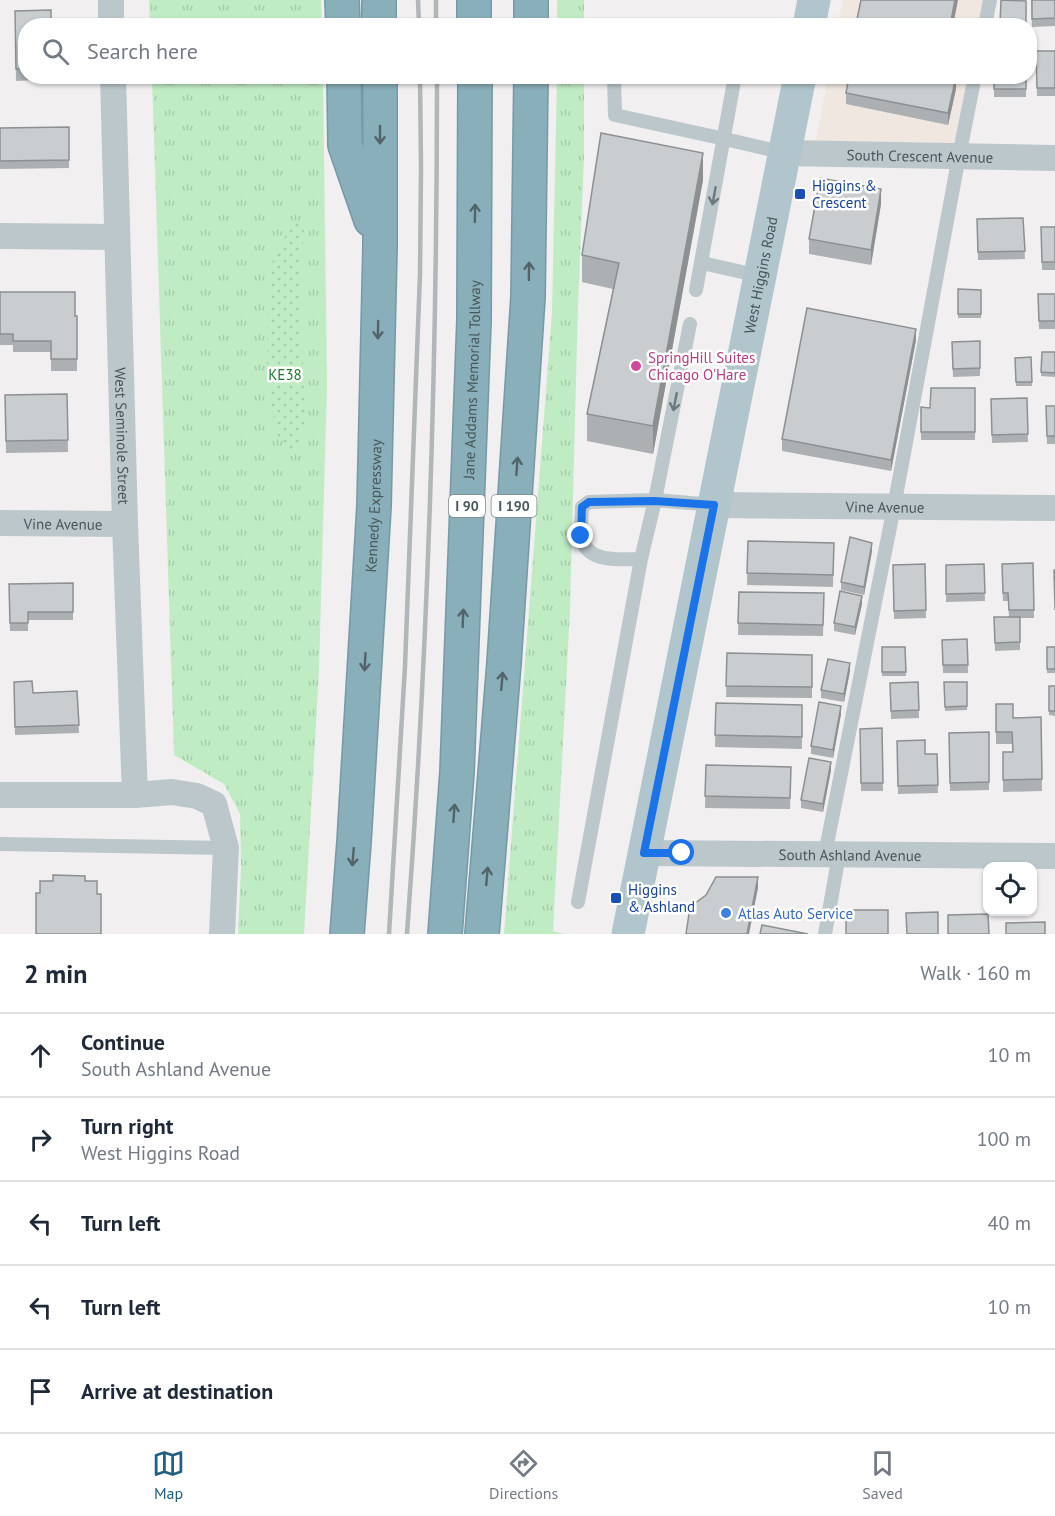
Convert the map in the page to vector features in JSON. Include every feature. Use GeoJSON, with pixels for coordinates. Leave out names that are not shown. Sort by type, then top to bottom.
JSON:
{"type":"FeatureCollection","features":[{"type":"Feature","properties":{"kind":"highway"},"geometry":{"type":"LineString","coordinates":[[342,0],[343,18]]}},
{"type":"Feature","properties":{"kind":"highway"},"geometry":{"type":"LineString","coordinates":[[379,0],[379,18]]}},
{"type":"Feature","properties":{"kind":"highway"},"geometry":{"type":"LineString","coordinates":[[474,0],[474,18]]}},
{"type":"Feature","properties":{"kind":"highway"},"geometry":{"type":"LineString","coordinates":[[531,0],[531,18]]}},
{"type":"Feature","properties":{"kind":"highway"},"geometry":{"type":"LineString","coordinates":[[344,84],[345,145],[380,247]]}},
{"type":"Feature","properties":{"kind":"highway","name":"Kennedy Expressway"},"geometry":{"type":"LineString","coordinates":[[347,934],[374,506],[380,247],[380,84]]}},
{"type":"Feature","properties":{"kind":"highway","name":"Jane Addams Memorial Tollway"},"geometry":{"type":"LineString","coordinates":[[445,934],[457,772],[473,356],[475,84]]}},
{"type":"Feature","properties":{"kind":"highway","name":"I 190"},"geometry":{"type":"LineString","coordinates":[[482,934],[504,663],[528,297],[531,84]]}},
{"type":"Feature","properties":{"kind":"main road"},"geometry":{"type":"LineString","coordinates":[[811,18],[814,0]]}},
{"type":"Feature","properties":{"kind":"main road","name":"West Higgins Road"},"geometry":{"type":"LineString","coordinates":[[628,934],[798,84]]}},
{"type":"Feature","properties":{"kind":"street"},"geometry":{"type":"LineString","coordinates":[[111,0],[111,18]]}},
{"type":"Feature","properties":{"kind":"street","name":"West Seminole Street"},"geometry":{"type":"LineString","coordinates":[[113,84],[132,760],[135,795]]}},
{"type":"Feature","properties":{"kind":"street","name":"South Crescent Avenue"},"geometry":{"type":"LineString","coordinates":[[785,153],[1055,158]]}},
{"type":"Feature","properties":{"kind":"street"},"geometry":{"type":"LineString","coordinates":[[0,236],[117,237]]}},
{"type":"Feature","properties":{"kind":"street","name":"Vine Avenue"},"geometry":{"type":"LineString","coordinates":[[714,505],[1055,508]]}},
{"type":"Feature","properties":{"kind":"street","name":"Vine Avenue"},"geometry":{"type":"LineString","coordinates":[[0,523],[125,524]]}},
{"type":"Feature","properties":{"kind":"street"},"geometry":{"type":"LineString","coordinates":[[0,795],[135,795],[172,792],[197,796],[214,804],[226,848],[222,934]]}},
{"type":"Feature","properties":{"kind":"street","name":"South Ashland Avenue"},"geometry":{"type":"LineString","coordinates":[[644,853],[1055,856]]}},
{"type":"Feature","properties":{"kind":"lane"},"geometry":{"type":"LineString","coordinates":[[987,18],[990,0]]}},
{"type":"Feature","properties":{"kind":"lane"},"geometry":{"type":"LineString","coordinates":[[614,84],[615,115],[785,153]]}},
{"type":"Feature","properties":{"kind":"lane"},"geometry":{"type":"LineString","coordinates":[[696,290],[734,84]]}},
{"type":"Feature","properties":{"kind":"lane"},"geometry":{"type":"LineString","coordinates":[[825,934],[832,854],[973,84]]}},
{"type":"Feature","properties":{"kind":"lane"},"geometry":{"type":"LineString","coordinates":[[702,263],[760,276]]}},
{"type":"Feature","properties":{"kind":"lane"},"geometry":{"type":"LineString","coordinates":[[578,902],[641,559],[655,501],[690,324]]}},
{"type":"Feature","properties":{"kind":"lane"},"geometry":{"type":"LineString","coordinates":[[641,559],[603,558],[594,555],[586,548],[581,536],[582,507],[589,502],[655,501],[714,505]]}},
{"type":"Feature","properties":{"kind":"lane"},"geometry":{"type":"LineString","coordinates":[[0,844],[226,848]]}},
{"type":"Feature","properties":{"kind":"shaded area"},"geometry":{"type":"Polygon","coordinates":[[[843,0],[994,0],[990,18],[840,18],[843,0]]]}},
{"type":"Feature","properties":{"kind":"shaded area"},"geometry":{"type":"Polygon","coordinates":[[[827,84],[978,84],[963,159],[812,160],[827,84]]]}},
{"type":"Feature","properties":{"kind":"green space"},"geometry":{"type":"Polygon","coordinates":[[[149,0],[321,0],[322,18],[150,18],[149,0]]]}},
{"type":"Feature","properties":{"kind":"green space"},"geometry":{"type":"Polygon","coordinates":[[[557,0],[584,0],[584,18],[557,18],[557,0]]]}},
{"type":"Feature","properties":{"kind":"green space"},"geometry":{"type":"Polygon","coordinates":[[[152,84],[323,84],[327,385],[319,670],[304,934],[238,934],[241,868],[240,814],[224,784],[174,755],[152,84]]]}},
{"type":"Feature","properties":{"kind":"green space"},"geometry":{"type":"Polygon","coordinates":[[[557,84],[584,84],[584,155],[570,610],[553,931],[564,934],[504,934],[552,313],[557,84]]]}},
{"type":"Feature","properties":{"kind":"green space","name":"KE38"},"geometry":{"type":"Polygon","coordinates":[[[292,221],[304,226],[300,291],[305,419],[299,450],[290,452],[276,433],[267,375],[272,264],[292,221]]]}},
{"type":"Feature","properties":{"kind":"building"},"geometry":{"type":"Polygon","coordinates":[[[861,0],[955,0],[952,18],[857,18],[861,0]]]}},
{"type":"Feature","properties":{"kind":"building"},"geometry":{"type":"Polygon","coordinates":[[[1001,0],[1026,1],[1026,18],[1000,18],[1001,0]]]}},
{"type":"Feature","properties":{"kind":"building"},"geometry":{"type":"Polygon","coordinates":[[[1032,0],[1055,0],[1055,18],[1032,18],[1032,0]]]}},
{"type":"Feature","properties":{"kind":"building"},"geometry":{"type":"Polygon","coordinates":[[[51,10],[51,18],[18,18],[18,69],[16,69],[15,11],[51,10]]]}},
{"type":"Feature","properties":{"kind":"building"},"geometry":{"type":"Polygon","coordinates":[[[1037,51],[1055,51],[1055,88],[1037,88],[1037,51]]]}},
{"type":"Feature","properties":{"kind":"building"},"geometry":{"type":"Polygon","coordinates":[[[848,84],[954,84],[948,113],[846,93],[848,84]]]}},
{"type":"Feature","properties":{"kind":"building"},"geometry":{"type":"Polygon","coordinates":[[[994,84],[1026,84],[1026,89],[994,89],[994,84]]]}},
{"type":"Feature","properties":{"kind":"building"},"geometry":{"type":"Polygon","coordinates":[[[69,127],[69,160],[0,161],[0,128],[69,127]]]}},
{"type":"Feature","properties":{"kind":"building","name":"SpringHill Suites Chicago O'Hare"},"geometry":{"type":"Polygon","coordinates":[[[601,133],[703,153],[653,426],[587,414],[619,263],[582,255],[601,133]]]}},
{"type":"Feature","properties":{"kind":"building"},"geometry":{"type":"Polygon","coordinates":[[[820,178],[881,189],[871,250],[809,239],[820,178]]]}},
{"type":"Feature","properties":{"kind":"building"},"geometry":{"type":"Polygon","coordinates":[[[1023,218],[1025,251],[978,252],[977,219],[1023,218]]]}},
{"type":"Feature","properties":{"kind":"building"},"geometry":{"type":"Polygon","coordinates":[[[1041,227],[1055,227],[1055,262],[1042,262],[1041,227]]]}},
{"type":"Feature","properties":{"kind":"building"},"geometry":{"type":"Polygon","coordinates":[[[958,289],[981,290],[981,314],[958,314],[958,289]]]}},
{"type":"Feature","properties":{"kind":"building"},"geometry":{"type":"Polygon","coordinates":[[[0,292],[75,292],[77,359],[51,359],[51,341],[13,341],[13,334],[0,334],[0,292]]]}},
{"type":"Feature","properties":{"kind":"building"},"geometry":{"type":"Polygon","coordinates":[[[1038,294],[1055,294],[1055,321],[1039,321],[1038,294]]]}},
{"type":"Feature","properties":{"kind":"building"},"geometry":{"type":"Polygon","coordinates":[[[807,308],[916,329],[891,460],[782,439],[807,308]]]}},
{"type":"Feature","properties":{"kind":"building"},"geometry":{"type":"Polygon","coordinates":[[[980,341],[980,368],[953,369],[952,342],[980,341]]]}},
{"type":"Feature","properties":{"kind":"building"},"geometry":{"type":"Polygon","coordinates":[[[1042,352],[1055,352],[1055,373],[1041,372],[1042,352]]]}},
{"type":"Feature","properties":{"kind":"building"},"geometry":{"type":"Polygon","coordinates":[[[1031,357],[1032,382],[1016,382],[1015,358],[1031,357]]]}},
{"type":"Feature","properties":{"kind":"building"},"geometry":{"type":"Polygon","coordinates":[[[931,388],[975,388],[975,432],[921,432],[921,407],[930,408],[931,388]]]}},
{"type":"Feature","properties":{"kind":"building"},"geometry":{"type":"Polygon","coordinates":[[[67,394],[68,440],[6,441],[5,395],[67,394]]]}},
{"type":"Feature","properties":{"kind":"building"},"geometry":{"type":"Polygon","coordinates":[[[1027,398],[1028,434],[992,435],[991,399],[1027,398]]]}},
{"type":"Feature","properties":{"kind":"building"},"geometry":{"type":"Polygon","coordinates":[[[1046,406],[1055,406],[1055,436],[1047,436],[1046,406]]]}},
{"type":"Feature","properties":{"kind":"building"},"geometry":{"type":"Polygon","coordinates":[[[850,537],[872,543],[864,587],[841,582],[850,537]]]}},
{"type":"Feature","properties":{"kind":"building"},"geometry":{"type":"Polygon","coordinates":[[[748,541],[834,543],[833,575],[747,573],[748,541]]]}},
{"type":"Feature","properties":{"kind":"building"},"geometry":{"type":"Polygon","coordinates":[[[1033,563],[1034,610],[1009,610],[1008,593],[1003,593],[1002,564],[1033,563]]]}},
{"type":"Feature","properties":{"kind":"building"},"geometry":{"type":"Polygon","coordinates":[[[925,564],[926,610],[894,611],[893,565],[925,564]]]}},
{"type":"Feature","properties":{"kind":"building"},"geometry":{"type":"Polygon","coordinates":[[[984,564],[985,593],[946,594],[946,565],[984,564]]]}},
{"type":"Feature","properties":{"kind":"building"},"geometry":{"type":"Polygon","coordinates":[[[73,583],[73,612],[28,612],[28,623],[10,623],[9,584],[73,583]]]}},
{"type":"Feature","properties":{"kind":"building"},"geometry":{"type":"Polygon","coordinates":[[[840,591],[862,596],[855,627],[834,623],[840,591]]]}},
{"type":"Feature","properties":{"kind":"building"},"geometry":{"type":"Polygon","coordinates":[[[739,592],[824,593],[823,625],[738,623],[739,592]]]}},
{"type":"Feature","properties":{"kind":"building"},"geometry":{"type":"Polygon","coordinates":[[[994,617],[1020,617],[1020,642],[995,643],[994,617]]]}},
{"type":"Feature","properties":{"kind":"building"},"geometry":{"type":"Polygon","coordinates":[[[967,639],[968,665],[943,665],[942,640],[967,639]]]}},
{"type":"Feature","properties":{"kind":"building"},"geometry":{"type":"Polygon","coordinates":[[[882,647],[905,647],[906,672],[882,672],[882,647]]]}},
{"type":"Feature","properties":{"kind":"building"},"geometry":{"type":"Polygon","coordinates":[[[1047,647],[1055,647],[1055,669],[1047,669],[1047,647]]]}},
{"type":"Feature","properties":{"kind":"building"},"geometry":{"type":"Polygon","coordinates":[[[727,653],[812,655],[812,687],[726,686],[727,653]]]}},
{"type":"Feature","properties":{"kind":"building"},"geometry":{"type":"Polygon","coordinates":[[[828,659],[850,663],[844,694],[821,690],[828,659]]]}},
{"type":"Feature","properties":{"kind":"building"},"geometry":{"type":"Polygon","coordinates":[[[32,681],[33,693],[77,691],[79,725],[15,727],[14,682],[32,681]]]}},
{"type":"Feature","properties":{"kind":"building"},"geometry":{"type":"Polygon","coordinates":[[[918,682],[919,710],[891,711],[890,683],[918,682]]]}},
{"type":"Feature","properties":{"kind":"building"},"geometry":{"type":"Polygon","coordinates":[[[944,682],[967,682],[967,706],[945,707],[944,682]]]}},
{"type":"Feature","properties":{"kind":"building"},"geometry":{"type":"Polygon","coordinates":[[[1049,686],[1055,686],[1055,711],[1049,711],[1049,686]]]}},
{"type":"Feature","properties":{"kind":"building"},"geometry":{"type":"Polygon","coordinates":[[[819,702],[841,706],[833,750],[811,746],[819,702]]]}},
{"type":"Feature","properties":{"kind":"building"},"geometry":{"type":"Polygon","coordinates":[[[716,703],[802,705],[802,737],[715,735],[716,703]]]}},
{"type":"Feature","properties":{"kind":"building"},"geometry":{"type":"Polygon","coordinates":[[[996,704],[1013,704],[1013,718],[1041,717],[1042,779],[1003,780],[1003,752],[1013,752],[1012,732],[996,732],[996,704]]]}},
{"type":"Feature","properties":{"kind":"building"},"geometry":{"type":"Polygon","coordinates":[[[882,728],[883,783],[861,783],[860,729],[882,728]]]}},
{"type":"Feature","properties":{"kind":"building"},"geometry":{"type":"Polygon","coordinates":[[[989,732],[989,782],[950,783],[949,733],[989,732]]]}},
{"type":"Feature","properties":{"kind":"building"},"geometry":{"type":"Polygon","coordinates":[[[925,740],[925,754],[937,754],[938,785],[898,786],[897,741],[925,740]]]}},
{"type":"Feature","properties":{"kind":"building"},"geometry":{"type":"Polygon","coordinates":[[[809,758],[831,762],[823,804],[801,800],[809,758]]]}},
{"type":"Feature","properties":{"kind":"building"},"geometry":{"type":"Polygon","coordinates":[[[706,765],[791,767],[790,798],[705,796],[706,765]]]}},
{"type":"Feature","properties":{"kind":"building"},"geometry":{"type":"Polygon","coordinates":[[[53,875],[85,876],[85,881],[97,881],[97,894],[101,894],[101,934],[36,934],[36,893],[40,893],[40,881],[53,881],[53,875]]]}},
{"type":"Feature","properties":{"kind":"building","name":"Atlas Auto Service"},"geometry":{"type":"Polygon","coordinates":[[[716,877],[758,877],[747,934],[686,934],[690,907],[706,895],[716,877]]]}},
{"type":"Feature","properties":{"kind":"building"},"geometry":{"type":"Polygon","coordinates":[[[846,910],[888,910],[888,934],[846,934],[846,910]]]}},
{"type":"Feature","properties":{"kind":"building"},"geometry":{"type":"Polygon","coordinates":[[[938,912],[938,934],[907,934],[906,913],[938,912]]]}},
{"type":"Feature","properties":{"kind":"building"},"geometry":{"type":"Polygon","coordinates":[[[948,915],[988,916],[989,934],[948,934],[948,915]]]}},
{"type":"Feature","properties":{"kind":"building"},"geometry":{"type":"Polygon","coordinates":[[[1045,922],[1045,934],[1006,934],[1006,923],[1045,922]]]}},
{"type":"Feature","properties":{"kind":"building"},"geometry":{"type":"Polygon","coordinates":[[[762,925],[808,934],[760,934],[762,925]]]}},
{"type":"Feature","properties":{"kind":"railway"},"geometry":{"type":"LineString","coordinates":[[418,0],[419,18]]}},
{"type":"Feature","properties":{"kind":"railway"},"geometry":{"type":"LineString","coordinates":[[436,0],[436,18]]}},
{"type":"Feature","properties":{"kind":"railway"},"geometry":{"type":"LineString","coordinates":[[389,934],[405,666],[420,274],[420,84]]}},
{"type":"Feature","properties":{"kind":"railway"},"geometry":{"type":"LineString","coordinates":[[407,934],[421,720],[430,505],[437,84]]}},
{"type":"Feature","properties":{"kind":"place","name":"Higgins & Crescent"},"geometry":{"type":"Point","coordinates":[800,194]}},
{"type":"Feature","properties":{"kind":"place","name":"SpringHill Suites Chicago O'Hare"},"geometry":{"type":"Point","coordinates":[636,366]}},
{"type":"Feature","properties":{"kind":"place","name":"Higgins & Ashland"},"geometry":{"type":"Point","coordinates":[616,898]}},
{"type":"Feature","properties":{"kind":"place","name":"Atlas Auto Service"},"geometry":{"type":"Point","coordinates":[726,913]}},
{"type":"Feature","properties":{"kind":"route"},"geometry":{"type":"LineString","coordinates":[[581,536],[582,507],[589,502],[655,501],[714,505],[644,853],[682,853]]}}]}
